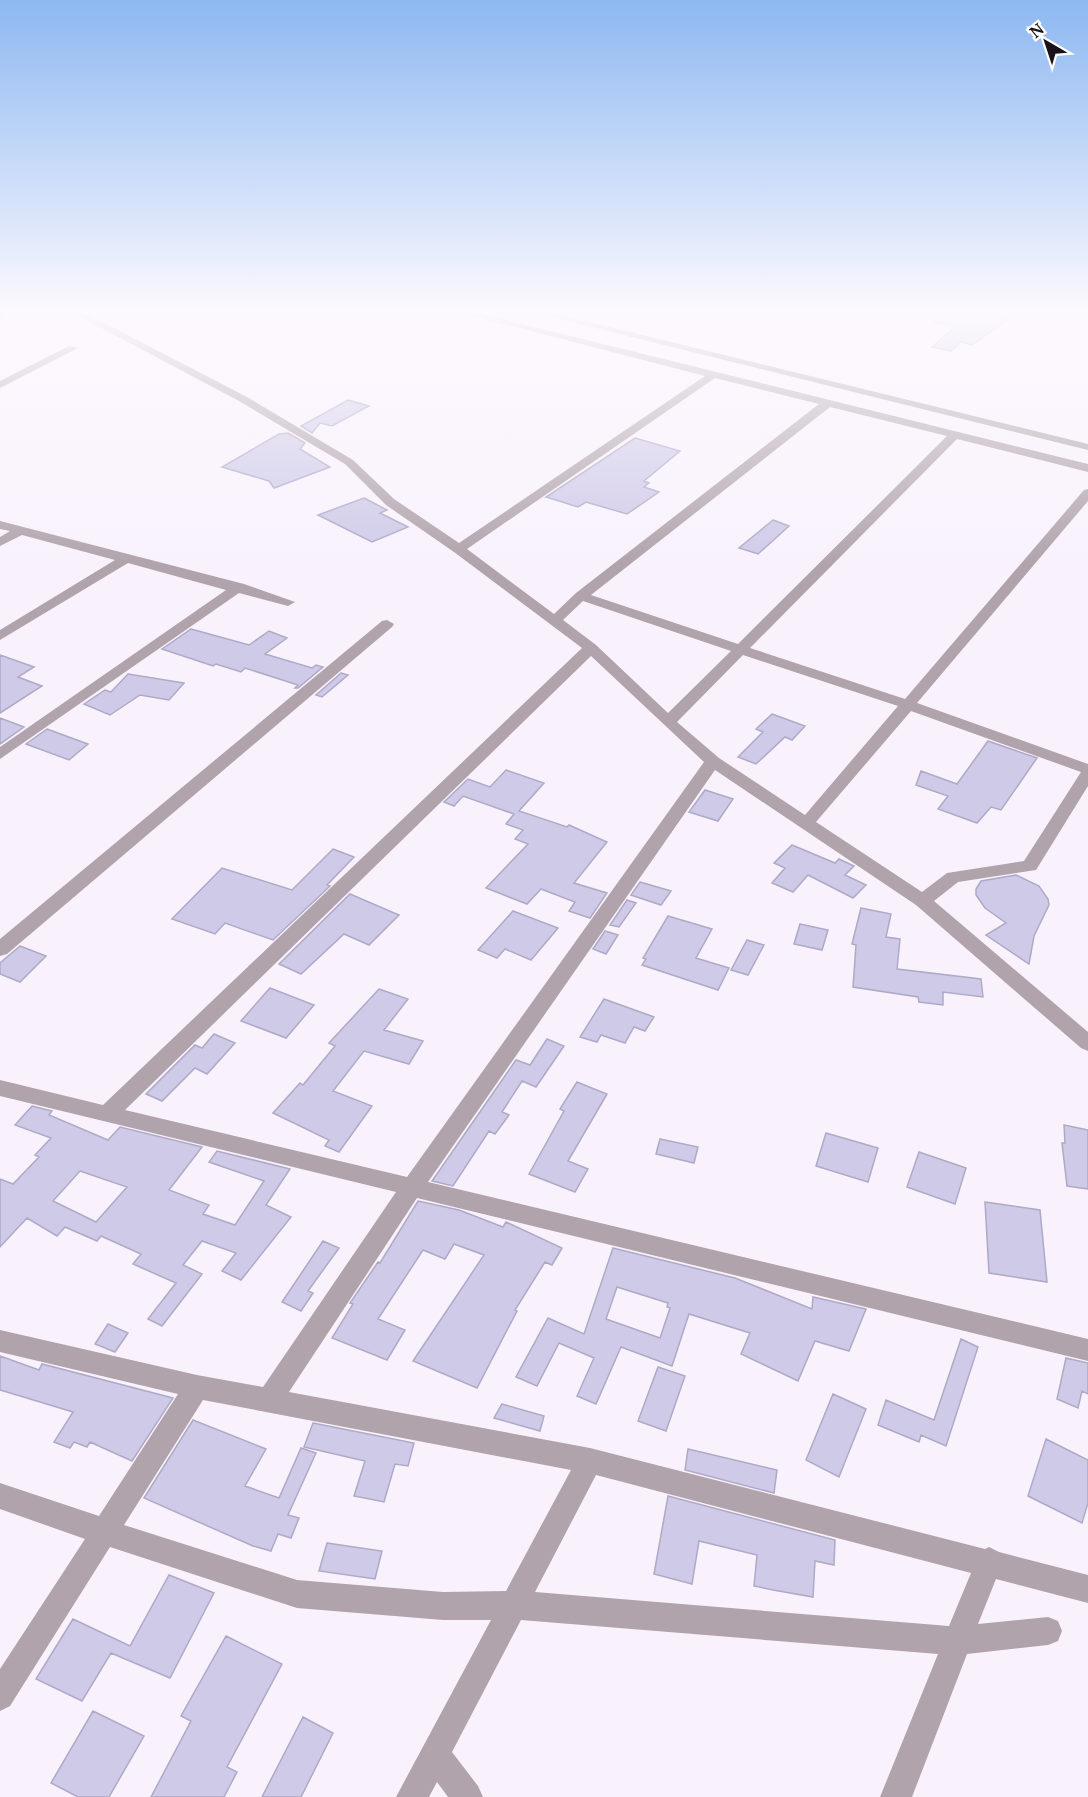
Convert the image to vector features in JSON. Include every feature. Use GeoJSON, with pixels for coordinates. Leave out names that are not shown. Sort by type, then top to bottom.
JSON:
{"type":"FeatureCollection","features":[{"type":"Feature","properties":{"kind":"street"},"geometry":{"type":"LineString","coordinates":[[241,398],[349,462],[390,502],[459,549],[591,648],[668,722],[713,761],[922,901],[1088,1043]]}},
{"type":"Feature","properties":{"kind":"street"},"geometry":{"type":"LineString","coordinates":[[459,549],[680,398]]}},
{"type":"Feature","properties":{"kind":"street"},"geometry":{"type":"LineString","coordinates":[[807,398],[1088,468]]}},
{"type":"Feature","properties":{"kind":"street"},"geometry":{"type":"LineString","coordinates":[[891,398],[1088,447]]}},
{"type":"Feature","properties":{"kind":"street"},"geometry":{"type":"LineString","coordinates":[[554,621],[581,596],[828,403]]}},
{"type":"Feature","properties":{"kind":"street"},"geometry":{"type":"LineString","coordinates":[[668,722],[955,435]]}},
{"type":"Feature","properties":{"kind":"street"},"geometry":{"type":"LineString","coordinates":[[806,824],[1088,493]]}},
{"type":"Feature","properties":{"kind":"street"},"geometry":{"type":"LineString","coordinates":[[0,525],[129,557],[288,602]]}},
{"type":"Feature","properties":{"kind":"street"},"geometry":{"type":"LineString","coordinates":[[0,542],[22,530]]}},
{"type":"Feature","properties":{"kind":"street"},"geometry":{"type":"LineString","coordinates":[[0,636],[129,557]]}},
{"type":"Feature","properties":{"kind":"street"},"geometry":{"type":"LineString","coordinates":[[0,754],[239,588]]}},
{"type":"Feature","properties":{"kind":"street"},"geometry":{"type":"LineString","coordinates":[[581,596],[909,705],[1088,769]]}},
{"type":"Feature","properties":{"kind":"street"},"geometry":{"type":"LineString","coordinates":[[0,949],[387,624]]}},
{"type":"Feature","properties":{"kind":"street"},"geometry":{"type":"LineString","coordinates":[[107,1114],[591,648]]}},
{"type":"Feature","properties":{"kind":"street"},"geometry":{"type":"LineString","coordinates":[[269,1400],[411,1188],[713,761]]}},
{"type":"Feature","properties":{"kind":"street"},"geometry":{"type":"LineString","coordinates":[[922,901],[953,877],[1030,866],[1088,773]]}},
{"type":"Feature","properties":{"kind":"street"},"geometry":{"type":"LineString","coordinates":[[0,1088],[1088,1350]]}},
{"type":"Feature","properties":{"kind":"street"},"geometry":{"type":"LineString","coordinates":[[0,1341],[197,1387],[590,1461],[988,1561],[1088,1589]]}},
{"type":"Feature","properties":{"kind":"street"},"geometry":{"type":"LineString","coordinates":[[0,1696],[197,1387]]}},
{"type":"Feature","properties":{"kind":"street"},"geometry":{"type":"LineString","coordinates":[[412,1797],[590,1461]]}},
{"type":"Feature","properties":{"kind":"street"},"geometry":{"type":"LineString","coordinates":[[0,1496],[216,1570],[297,1594],[443,1606],[515,1605],[957,1641],[1048,1631]]}},
{"type":"Feature","properties":{"kind":"street"},"geometry":{"type":"LineString","coordinates":[[896,1797],[988,1561]]}},
{"type":"Feature","properties":{"kind":"street"},"geometry":{"type":"LineString","coordinates":[[436,1755],[467,1797]]}},
{"type":"Feature","properties":{"kind":"building"},"geometry":{"type":"Polygon","coordinates":[[[348,400],[369,406],[332,426],[320,423],[312,433],[301,426],[348,400]]]}},
{"type":"Feature","properties":{"kind":"building"},"geometry":{"type":"Polygon","coordinates":[[[288,433],[305,443],[300,449],[330,467],[274,488],[269,481],[222,467],[279,434],[288,433]]]}},
{"type":"Feature","properties":{"kind":"building"},"geometry":{"type":"Polygon","coordinates":[[[635,438],[680,451],[644,481],[649,483],[644,487],[659,492],[627,514],[586,502],[578,507],[546,497],[635,438]]]}},
{"type":"Feature","properties":{"kind":"building"},"geometry":{"type":"Polygon","coordinates":[[[364,498],[387,510],[380,513],[408,527],[372,542],[318,515],[364,498]]]}},
{"type":"Feature","properties":{"kind":"building"},"geometry":{"type":"Polygon","coordinates":[[[773,520],[789,526],[758,554],[739,548],[773,520]]]}},
{"type":"Feature","properties":{"kind":"building"},"geometry":{"type":"Polygon","coordinates":[[[191,629],[249,645],[269,631],[287,638],[265,654],[312,668],[316,665],[323,667],[298,688],[295,688],[298,685],[245,668],[241,672],[216,664],[213,666],[162,649],[191,629]]]}},
{"type":"Feature","properties":{"kind":"building"},"geometry":{"type":"Polygon","coordinates":[[[0,655],[34,667],[18,677],[42,686],[0,713],[0,655]]]}},
{"type":"Feature","properties":{"kind":"building"},"geometry":{"type":"Polygon","coordinates":[[[341,673],[348,675],[322,697],[316,695],[341,673]]]}},
{"type":"Feature","properties":{"kind":"building"},"geometry":{"type":"Polygon","coordinates":[[[128,674],[184,683],[169,700],[140,695],[110,715],[84,704],[105,690],[111,692],[128,674]]]}},
{"type":"Feature","properties":{"kind":"building"},"geometry":{"type":"Polygon","coordinates":[[[772,714],[805,726],[792,740],[785,737],[756,764],[738,757],[763,732],[756,729],[772,714]]]}},
{"type":"Feature","properties":{"kind":"building"},"geometry":{"type":"Polygon","coordinates":[[[0,718],[24,727],[0,744],[0,718]]]}},
{"type":"Feature","properties":{"kind":"building"},"geometry":{"type":"Polygon","coordinates":[[[47,729],[88,744],[69,760],[26,744],[47,729]]]}},
{"type":"Feature","properties":{"kind":"building"},"geometry":{"type":"Polygon","coordinates":[[[988,741],[1037,758],[1001,810],[991,807],[977,823],[938,809],[948,796],[916,785],[921,771],[957,784],[988,741]]]}},
{"type":"Feature","properties":{"kind":"building"},"geometry":{"type":"Polygon","coordinates":[[[506,770],[544,783],[519,811],[567,827],[569,825],[607,842],[574,883],[607,893],[590,918],[569,911],[575,902],[541,889],[527,904],[486,888],[528,844],[515,839],[523,830],[506,824],[514,814],[463,796],[454,806],[444,802],[468,779],[490,787],[506,770]]]}},
{"type":"Feature","properties":{"kind":"building"},"geometry":{"type":"Polygon","coordinates":[[[705,790],[733,799],[718,821],[689,812],[705,790]]]}},
{"type":"Feature","properties":{"kind":"building"},"geometry":{"type":"Polygon","coordinates":[[[792,845],[835,863],[839,859],[854,866],[845,875],[866,885],[853,898],[808,875],[793,892],[772,883],[785,868],[774,863],[792,845]]]}},
{"type":"Feature","properties":{"kind":"building"},"geometry":{"type":"Polygon","coordinates":[[[333,849],[354,857],[327,885],[330,886],[273,940],[225,923],[215,934],[172,919],[222,868],[292,890],[333,849]]]}},
{"type":"Feature","properties":{"kind":"building"},"geometry":{"type":"Polygon","coordinates":[[[1016,875],[1039,886],[1048,899],[1049,905],[1034,936],[1029,964],[986,935],[1006,923],[985,908],[976,895],[976,889],[981,881],[1016,875]]]}},
{"type":"Feature","properties":{"kind":"building"},"geometry":{"type":"Polygon","coordinates":[[[640,882],[671,891],[661,905],[631,895],[640,882]]]}},
{"type":"Feature","properties":{"kind":"building"},"geometry":{"type":"Polygon","coordinates":[[[350,894],[399,915],[369,945],[344,934],[301,974],[279,964],[350,894]]]}},
{"type":"Feature","properties":{"kind":"building"},"geometry":{"type":"Polygon","coordinates":[[[627,900],[636,903],[619,927],[610,925],[627,900]]]}},
{"type":"Feature","properties":{"kind":"building"},"geometry":{"type":"Polygon","coordinates":[[[861,908],[891,914],[886,937],[900,939],[897,969],[981,979],[983,997],[943,992],[943,1005],[919,1002],[918,997],[853,987],[856,945],[852,944],[861,908]]]}},
{"type":"Feature","properties":{"kind":"building"},"geometry":{"type":"Polygon","coordinates":[[[513,911],[558,928],[531,960],[505,949],[497,958],[478,950],[513,911]]]}},
{"type":"Feature","properties":{"kind":"building"},"geometry":{"type":"Polygon","coordinates":[[[668,916],[712,929],[696,958],[729,968],[718,990],[642,965],[646,959],[643,958],[668,916]]]}},
{"type":"Feature","properties":{"kind":"building"},"geometry":{"type":"Polygon","coordinates":[[[800,924],[828,930],[822,950],[794,944],[800,924]]]}},
{"type":"Feature","properties":{"kind":"building"},"geometry":{"type":"Polygon","coordinates":[[[605,931],[618,935],[606,954],[593,949],[605,931]]]}},
{"type":"Feature","properties":{"kind":"building"},"geometry":{"type":"Polygon","coordinates":[[[747,940],[764,945],[748,975],[731,970],[747,940]]]}},
{"type":"Feature","properties":{"kind":"building"},"geometry":{"type":"Polygon","coordinates":[[[20,946],[46,956],[20,982],[0,974],[0,963],[20,946]]]}},
{"type":"Feature","properties":{"kind":"building"},"geometry":{"type":"Polygon","coordinates":[[[270,988],[314,1005],[286,1038],[241,1021],[270,988]]]}},
{"type":"Feature","properties":{"kind":"building"},"geometry":{"type":"Polygon","coordinates":[[[379,989],[408,999],[384,1030],[423,1041],[409,1064],[364,1051],[333,1091],[372,1106],[339,1152],[325,1146],[329,1140],[273,1113],[300,1083],[303,1085],[335,1046],[329,1043],[379,989]]]}},
{"type":"Feature","properties":{"kind":"building"},"geometry":{"type":"Polygon","coordinates":[[[604,999],[654,1017],[645,1031],[634,1027],[625,1043],[601,1035],[597,1042],[580,1037],[604,999]]]}},
{"type":"Feature","properties":{"kind":"building"},"geometry":{"type":"Polygon","coordinates":[[[214,1034],[235,1043],[207,1074],[195,1068],[162,1101],[146,1094],[195,1045],[202,1048],[214,1034]]]}},
{"type":"Feature","properties":{"kind":"building"},"geometry":{"type":"Polygon","coordinates":[[[547,1039],[564,1046],[536,1087],[522,1081],[502,1112],[509,1115],[495,1134],[489,1131],[453,1186],[432,1181],[516,1060],[530,1065],[547,1039]]]}},
{"type":"Feature","properties":{"kind":"building"},"geometry":{"type":"Polygon","coordinates":[[[577,1082],[607,1094],[568,1161],[588,1169],[575,1192],[529,1174],[564,1111],[560,1109],[577,1082]]]}},
{"type":"Feature","properties":{"kind":"building"},"geometry":{"type":"Polygon","coordinates":[[[32,1106],[52,1111],[49,1115],[108,1140],[120,1127],[202,1147],[169,1190],[209,1205],[203,1214],[235,1225],[264,1181],[209,1162],[217,1151],[290,1169],[266,1205],[291,1217],[241,1280],[222,1271],[236,1253],[202,1241],[183,1265],[202,1274],[162,1326],[148,1319],[176,1283],[133,1264],[141,1254],[101,1236],[97,1241],[65,1227],[57,1236],[27,1218],[0,1247],[0,1179],[13,1184],[39,1157],[35,1155],[51,1138],[15,1125],[32,1106]],[[80,1171],[53,1201],[96,1222],[127,1187],[80,1171]]]}},
{"type":"Feature","properties":{"kind":"building"},"geometry":{"type":"Polygon","coordinates":[[[1064,1125],[1088,1130],[1088,1189],[1067,1186],[1062,1143],[1065,1143],[1064,1125]]]}},
{"type":"Feature","properties":{"kind":"building"},"geometry":{"type":"Polygon","coordinates":[[[826,1133],[878,1148],[868,1182],[816,1166],[826,1133]]]}},
{"type":"Feature","properties":{"kind":"building"},"geometry":{"type":"Polygon","coordinates":[[[660,1139],[698,1147],[694,1163],[656,1154],[660,1139]]]}},
{"type":"Feature","properties":{"kind":"building"},"geometry":{"type":"Polygon","coordinates":[[[919,1152],[966,1168],[955,1204],[907,1187],[919,1152]]]}},
{"type":"Feature","properties":{"kind":"building"},"geometry":{"type":"Polygon","coordinates":[[[418,1201],[459,1210],[503,1227],[506,1222],[562,1248],[552,1265],[545,1262],[515,1310],[517,1311],[477,1388],[413,1361],[484,1255],[454,1244],[445,1259],[423,1250],[378,1319],[405,1330],[387,1360],[332,1338],[353,1304],[350,1303],[378,1262],[380,1263],[418,1201]]]}},
{"type":"Feature","properties":{"kind":"building"},"geometry":{"type":"Polygon","coordinates":[[[985,1202],[1040,1210],[1047,1282],[989,1273],[985,1202]]]}},
{"type":"Feature","properties":{"kind":"building"},"geometry":{"type":"Polygon","coordinates":[[[323,1241],[339,1248],[308,1291],[313,1293],[301,1311],[282,1302],[323,1241]]]}},
{"type":"Feature","properties":{"kind":"building"},"geometry":{"type":"Polygon","coordinates":[[[613,1248],[735,1278],[812,1309],[813,1297],[866,1309],[849,1351],[815,1341],[798,1381],[741,1354],[750,1333],[689,1314],[672,1366],[621,1347],[596,1404],[577,1396],[594,1358],[559,1343],[537,1386],[516,1377],[548,1318],[584,1334],[613,1248]],[[617,1287],[606,1319],[660,1338],[670,1308],[667,1307],[668,1303],[617,1287]]]}},
{"type":"Feature","properties":{"kind":"building"},"geometry":{"type":"Polygon","coordinates":[[[108,1324],[128,1333],[115,1352],[95,1344],[108,1324]]]}},
{"type":"Feature","properties":{"kind":"building"},"geometry":{"type":"Polygon","coordinates":[[[961,1339],[978,1347],[946,1446],[921,1435],[919,1442],[878,1425],[886,1400],[934,1420],[961,1339]]]}},
{"type":"Feature","properties":{"kind":"building"},"geometry":{"type":"Polygon","coordinates":[[[0,1356],[39,1370],[42,1364],[173,1398],[132,1461],[90,1442],[87,1447],[74,1442],[70,1448],[54,1442],[73,1412],[0,1390],[0,1356]]]}},
{"type":"Feature","properties":{"kind":"building"},"geometry":{"type":"Polygon","coordinates":[[[1066,1358],[1088,1363],[1088,1394],[1082,1391],[1078,1408],[1057,1399],[1066,1358]]]}},
{"type":"Feature","properties":{"kind":"building"},"geometry":{"type":"Polygon","coordinates":[[[658,1367],[685,1376],[666,1431],[638,1421],[658,1367]]]}},
{"type":"Feature","properties":{"kind":"building"},"geometry":{"type":"Polygon","coordinates":[[[833,1394],[866,1409],[839,1477],[806,1460],[833,1394]]]}},
{"type":"Feature","properties":{"kind":"building"},"geometry":{"type":"Polygon","coordinates":[[[502,1404],[544,1416],[540,1431],[494,1418],[502,1404]]]}},
{"type":"Feature","properties":{"kind":"building"},"geometry":{"type":"Polygon","coordinates":[[[193,1420],[266,1449],[245,1486],[279,1498],[301,1448],[316,1453],[288,1515],[299,1518],[291,1538],[278,1534],[271,1551],[253,1546],[144,1498],[193,1420]]]}},
{"type":"Feature","properties":{"kind":"building"},"geometry":{"type":"Polygon","coordinates":[[[313,1423],[414,1443],[408,1466],[395,1464],[384,1502],[354,1496],[365,1461],[304,1447],[313,1423]]]}},
{"type":"Feature","properties":{"kind":"building"},"geometry":{"type":"Polygon","coordinates":[[[1046,1439],[1088,1460],[1088,1503],[1082,1523],[1028,1496],[1046,1439]]]}},
{"type":"Feature","properties":{"kind":"building"},"geometry":{"type":"Polygon","coordinates":[[[688,1449],[777,1470],[774,1493],[685,1470],[688,1449]]]}},
{"type":"Feature","properties":{"kind":"building"},"geometry":{"type":"Polygon","coordinates":[[[668,1496],[835,1540],[834,1565],[815,1561],[813,1597],[754,1586],[757,1555],[699,1541],[692,1584],[654,1574],[668,1496]]]}},
{"type":"Feature","properties":{"kind":"building"},"geometry":{"type":"Polygon","coordinates":[[[327,1543],[382,1551],[375,1579],[319,1571],[327,1543]]]}},
{"type":"Feature","properties":{"kind":"building"},"geometry":{"type":"Polygon","coordinates":[[[169,1575],[214,1593],[170,1678],[111,1653],[82,1701],[36,1679],[73,1619],[130,1646],[169,1575]]]}},
{"type":"Feature","properties":{"kind":"building"},"geometry":{"type":"Polygon","coordinates":[[[226,1636],[282,1664],[227,1767],[237,1772],[224,1797],[151,1797],[191,1721],[181,1716],[226,1636]]]}},
{"type":"Feature","properties":{"kind":"building"},"geometry":{"type":"Polygon","coordinates":[[[93,1711],[144,1736],[109,1797],[78,1797],[51,1783],[93,1711]]]}},
{"type":"Feature","properties":{"kind":"building"},"geometry":{"type":"Polygon","coordinates":[[[303,1717],[333,1733],[301,1797],[262,1797],[303,1717]]]}}]}
